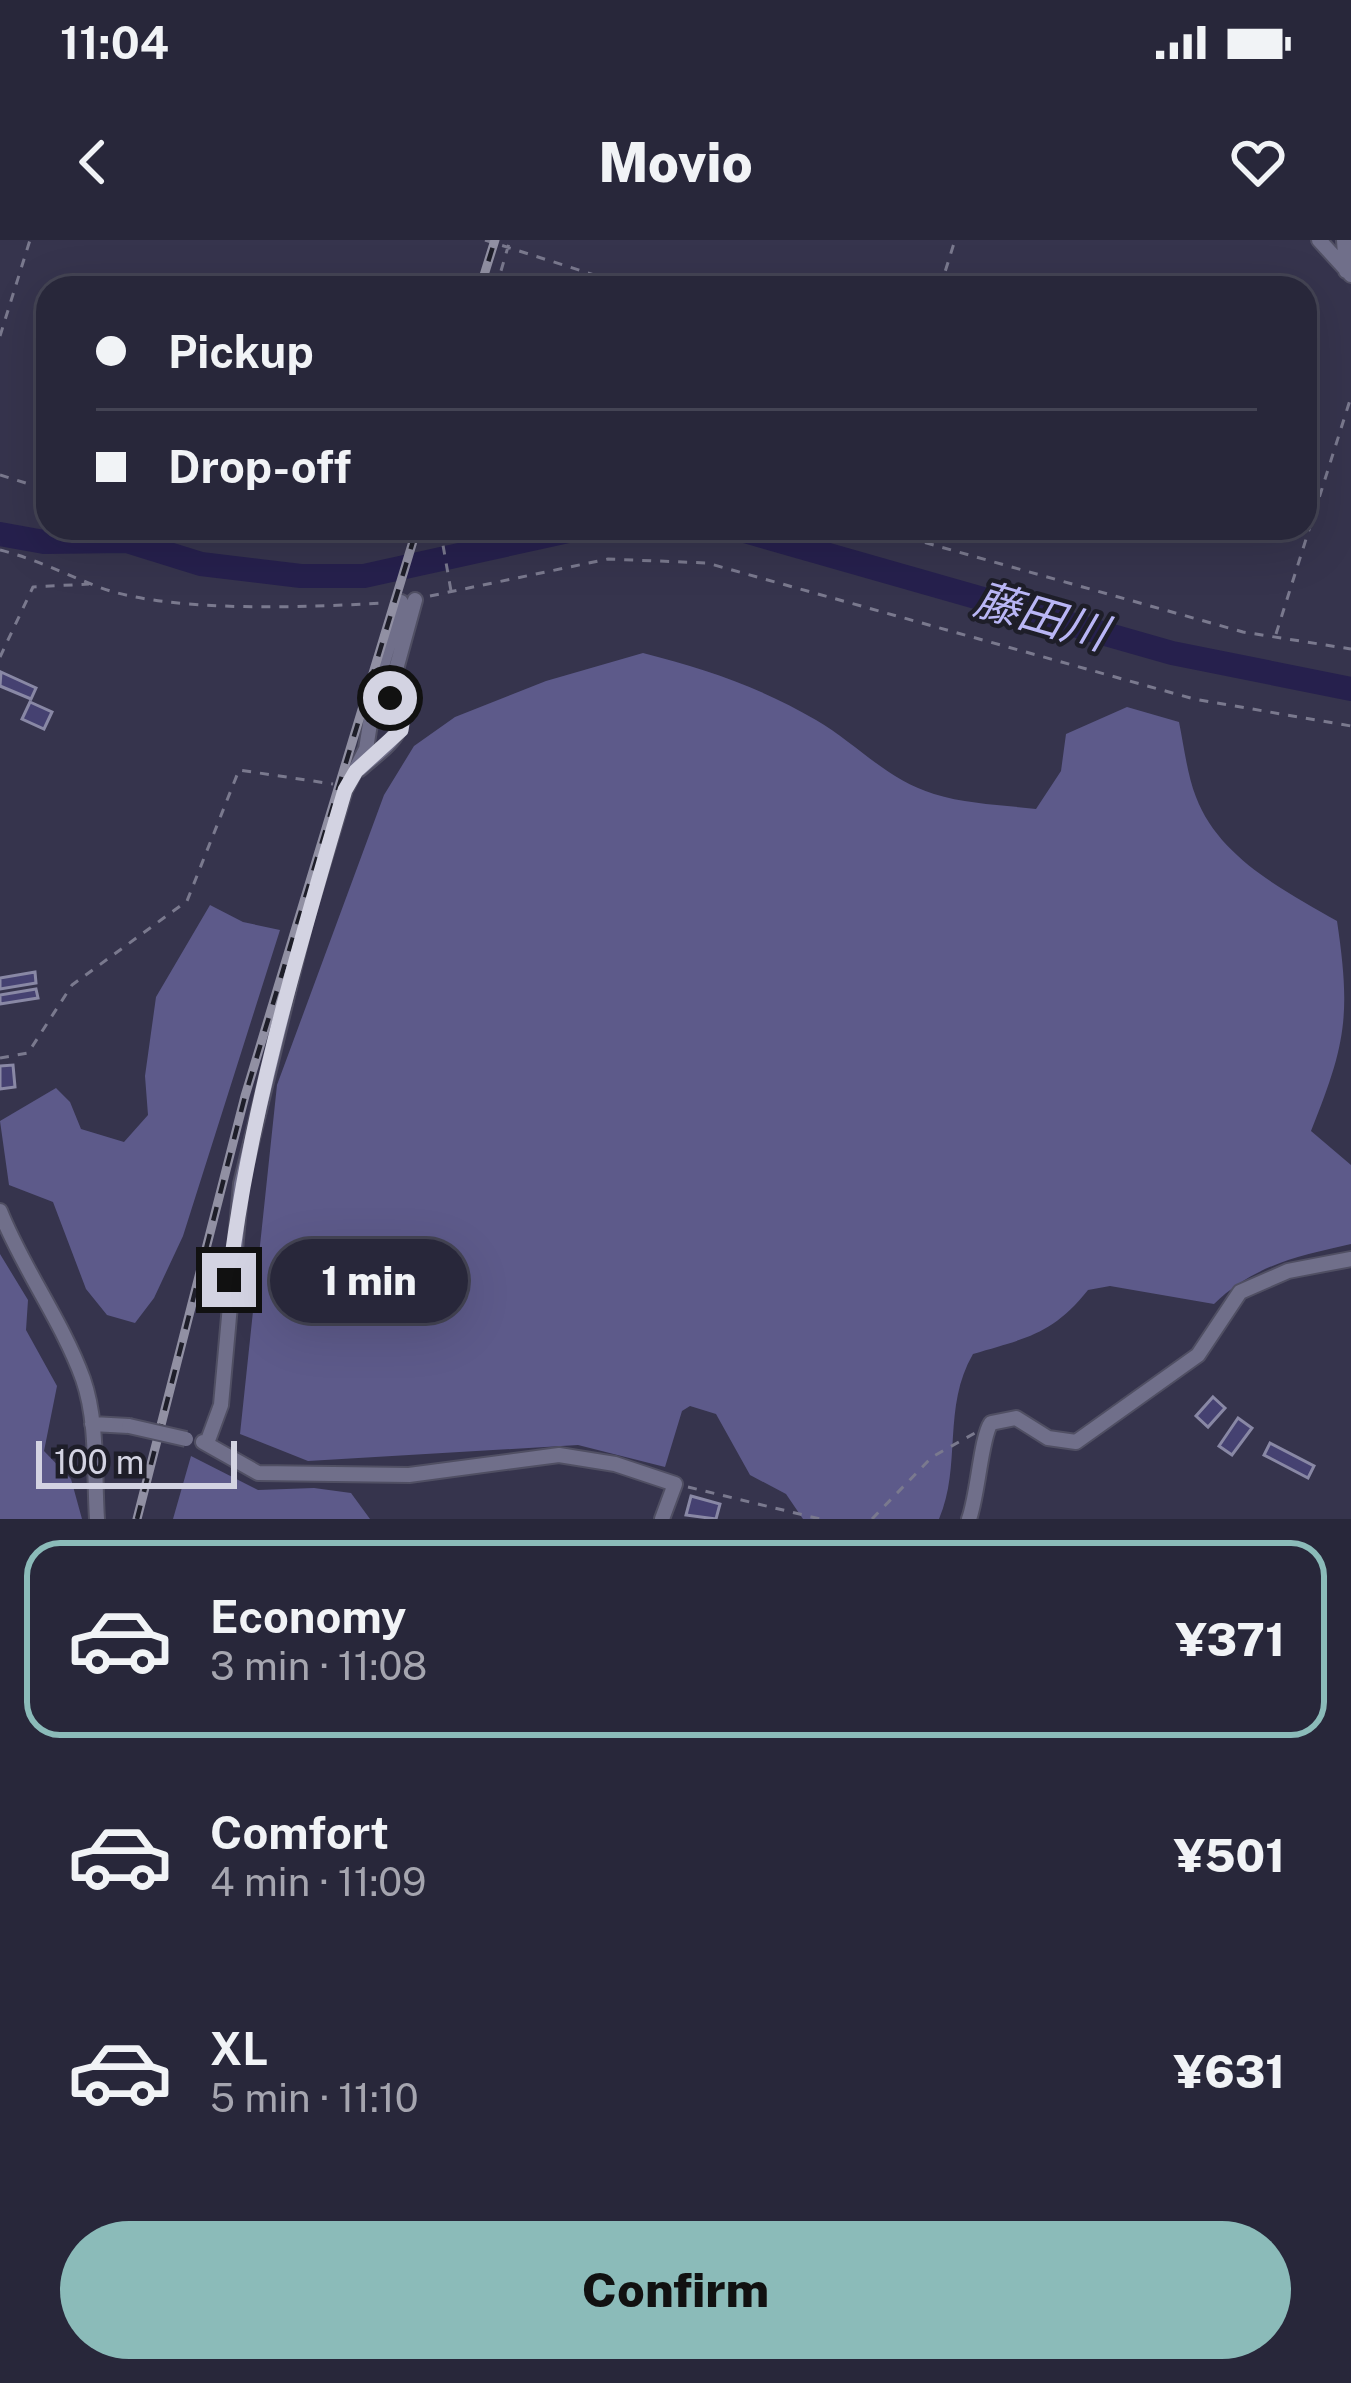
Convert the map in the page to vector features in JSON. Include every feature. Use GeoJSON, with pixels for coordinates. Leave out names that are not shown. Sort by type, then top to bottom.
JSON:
{"type":"FeatureCollection","features":[{"type":"Feature","properties":{"kind":"street"},"geometry":{"type":"LineString","coordinates":[[1319,240],[1349,273]]}},
{"type":"Feature","properties":{"kind":"street"},"geometry":{"type":"LineString","coordinates":[[1344,240],[1349,273]]}},
{"type":"Feature","properties":{"kind":"street"},"geometry":{"type":"LineString","coordinates":[[356,771],[401,730],[403,717],[389,695],[408,601]]}},
{"type":"Feature","properties":{"kind":"street"},"geometry":{"type":"LineString","coordinates":[[207,1443],[221,1405],[241,1184],[305,922],[347,787],[369,739],[376,686],[408,601]]}},
{"type":"Feature","properties":{"kind":"street"},"geometry":{"type":"LineString","coordinates":[[0,1211],[18,1258],[82,1376],[92,1424],[97,1519]]}},
{"type":"Feature","properties":{"kind":"street"},"geometry":{"type":"LineString","coordinates":[[969,1519],[981,1482],[984,1432],[991,1423],[1016,1418],[1048,1438],[1076,1442],[1198,1355],[1240,1292],[1288,1271],[1351,1259]]}},
{"type":"Feature","properties":{"kind":"street"},"geometry":{"type":"LineString","coordinates":[[92,1424],[130,1426],[207,1443],[258,1473],[409,1475],[559,1455],[615,1464],[675,1484],[662,1519]]}},
{"type":"Feature","properties":{"kind":"path"},"geometry":{"type":"LineString","coordinates":[[0,336],[30,240]]}},
{"type":"Feature","properties":{"kind":"path"},"geometry":{"type":"LineString","coordinates":[[485,240],[597,276]]}},
{"type":"Feature","properties":{"kind":"path"},"geometry":{"type":"LineString","coordinates":[[500,276],[510,240]]}},
{"type":"Feature","properties":{"kind":"path"},"geometry":{"type":"LineString","coordinates":[[944,276],[955,240]]}},
{"type":"Feature","properties":{"kind":"path"},"geometry":{"type":"LineString","coordinates":[[1317,505],[1351,398]]}},
{"type":"Feature","properties":{"kind":"path"},"geometry":{"type":"LineString","coordinates":[[0,475],[36,486]]}},
{"type":"Feature","properties":{"kind":"path"},"geometry":{"type":"LineString","coordinates":[[442,540],[451,591]]}},
{"type":"Feature","properties":{"kind":"path"},"geometry":{"type":"LineString","coordinates":[[918,540],[1275,636],[1351,650]]}},
{"type":"Feature","properties":{"kind":"path"},"geometry":{"type":"LineString","coordinates":[[1275,636],[1306,540]]}},
{"type":"Feature","properties":{"kind":"path"},"geometry":{"type":"LineString","coordinates":[[0,550],[61,567],[91,584]]}},
{"type":"Feature","properties":{"kind":"path"},"geometry":{"type":"LineString","coordinates":[[0,657],[33,587],[91,584],[261,607],[408,601],[608,559],[707,563],[1194,699],[1351,726]]}},
{"type":"Feature","properties":{"kind":"path"},"geometry":{"type":"LineString","coordinates":[[0,1058],[28,1053],[71,985],[187,901],[241,768],[347,787]]}},
{"type":"Feature","properties":{"kind":"path"},"geometry":{"type":"LineString","coordinates":[[872,1519],[944,1448],[964,1436],[984,1432]]}},
{"type":"Feature","properties":{"kind":"path"},"geometry":{"type":"LineString","coordinates":[[675,1484],[820,1519]]}},
{"type":"Feature","properties":{"kind":"shaded area"},"geometry":{"type":"Polygon","coordinates":[[[643,653],[774,698],[831,729],[901,779],[934,794],[972,802],[1036,809],[1061,771],[1066,734],[1127,707],[1179,722],[1196,797],[1220,838],[1256,871],[1337,921],[1344,981],[1342,1029],[1332,1075],[1311,1131],[1351,1165],[1351,1244],[1261,1271],[1214,1304],[1110,1286],[1088,1290],[1050,1326],[973,1354],[958,1395],[950,1478],[939,1519],[803,1519],[786,1494],[750,1475],[716,1414],[690,1406],[682,1411],[665,1467],[578,1445],[308,1461],[240,1434],[277,1085],[384,795],[414,746],[455,717],[546,681],[643,653]]]}},
{"type":"Feature","properties":{"kind":"shaded area"},"geometry":{"type":"Polygon","coordinates":[[[210,905],[243,922],[280,930],[183,1236],[154,1298],[135,1323],[107,1315],[86,1289],[53,1202],[9,1185],[0,1121],[56,1088],[70,1102],[81,1129],[124,1142],[148,1115],[145,1076],[156,997],[210,905]]]}},
{"type":"Feature","properties":{"kind":"shaded area"},"geometry":{"type":"Polygon","coordinates":[[[0,1254],[28,1300],[26,1330],[57,1386],[44,1451],[71,1479],[82,1519],[0,1519],[0,1254]]]}},
{"type":"Feature","properties":{"kind":"shaded area"},"geometry":{"type":"Polygon","coordinates":[[[191,1456],[258,1490],[314,1488],[351,1493],[370,1519],[173,1519],[191,1456]]]}},
{"type":"Feature","properties":{"kind":"building"},"geometry":{"type":"Polygon","coordinates":[[[1,672],[36,688],[31,699],[0,686],[1,672]]]}},
{"type":"Feature","properties":{"kind":"building"},"geometry":{"type":"Polygon","coordinates":[[[30,702],[52,712],[44,729],[22,719],[30,702]]]}},
{"type":"Feature","properties":{"kind":"building"},"geometry":{"type":"Polygon","coordinates":[[[35,972],[36,983],[0,989],[0,978],[35,972]]]}},
{"type":"Feature","properties":{"kind":"building"},"geometry":{"type":"Polygon","coordinates":[[[36,989],[38,998],[0,1004],[0,995],[36,989]]]}},
{"type":"Feature","properties":{"kind":"building"},"geometry":{"type":"Polygon","coordinates":[[[13,1065],[15,1087],[0,1089],[0,1066],[13,1065]]]}},
{"type":"Feature","properties":{"kind":"building"},"geometry":{"type":"Polygon","coordinates":[[[1213,1397],[1225,1408],[1208,1427],[1196,1416],[1213,1397]]]}},
{"type":"Feature","properties":{"kind":"building"},"geometry":{"type":"Polygon","coordinates":[[[1238,1418],[1252,1428],[1232,1455],[1219,1446],[1238,1418]]]}},
{"type":"Feature","properties":{"kind":"building"},"geometry":{"type":"Polygon","coordinates":[[[1270,1443],[1314,1466],[1308,1478],[1264,1455],[1270,1443]]]}},
{"type":"Feature","properties":{"kind":"building"},"geometry":{"type":"Polygon","coordinates":[[[691,1496],[720,1504],[716,1519],[686,1515],[691,1496]]]}},
{"type":"Feature","properties":{"kind":"waterway","name":"藤田川"},"geometry":{"type":"LineString","coordinates":[[0,534],[44,542],[127,541],[201,564],[301,576],[364,576],[528,540]]}},
{"type":"Feature","properties":{"kind":"waterway","name":"藤田川"},"geometry":{"type":"LineString","coordinates":[[776,540],[1172,653],[1351,689]]}},
{"type":"Feature","properties":{"kind":"railway"},"geometry":{"type":"LineString","coordinates":[[484,276],[495,240]]}},
{"type":"Feature","properties":{"kind":"railway"},"geometry":{"type":"LineString","coordinates":[[137,1519],[245,1096],[413,540]]}},
{"type":"Feature","properties":{"kind":"route"},"geometry":{"type":"LineString","coordinates":[[229,1280],[241,1184],[305,922],[345,790],[356,771],[401,730],[403,717],[390,698]]}}]}
